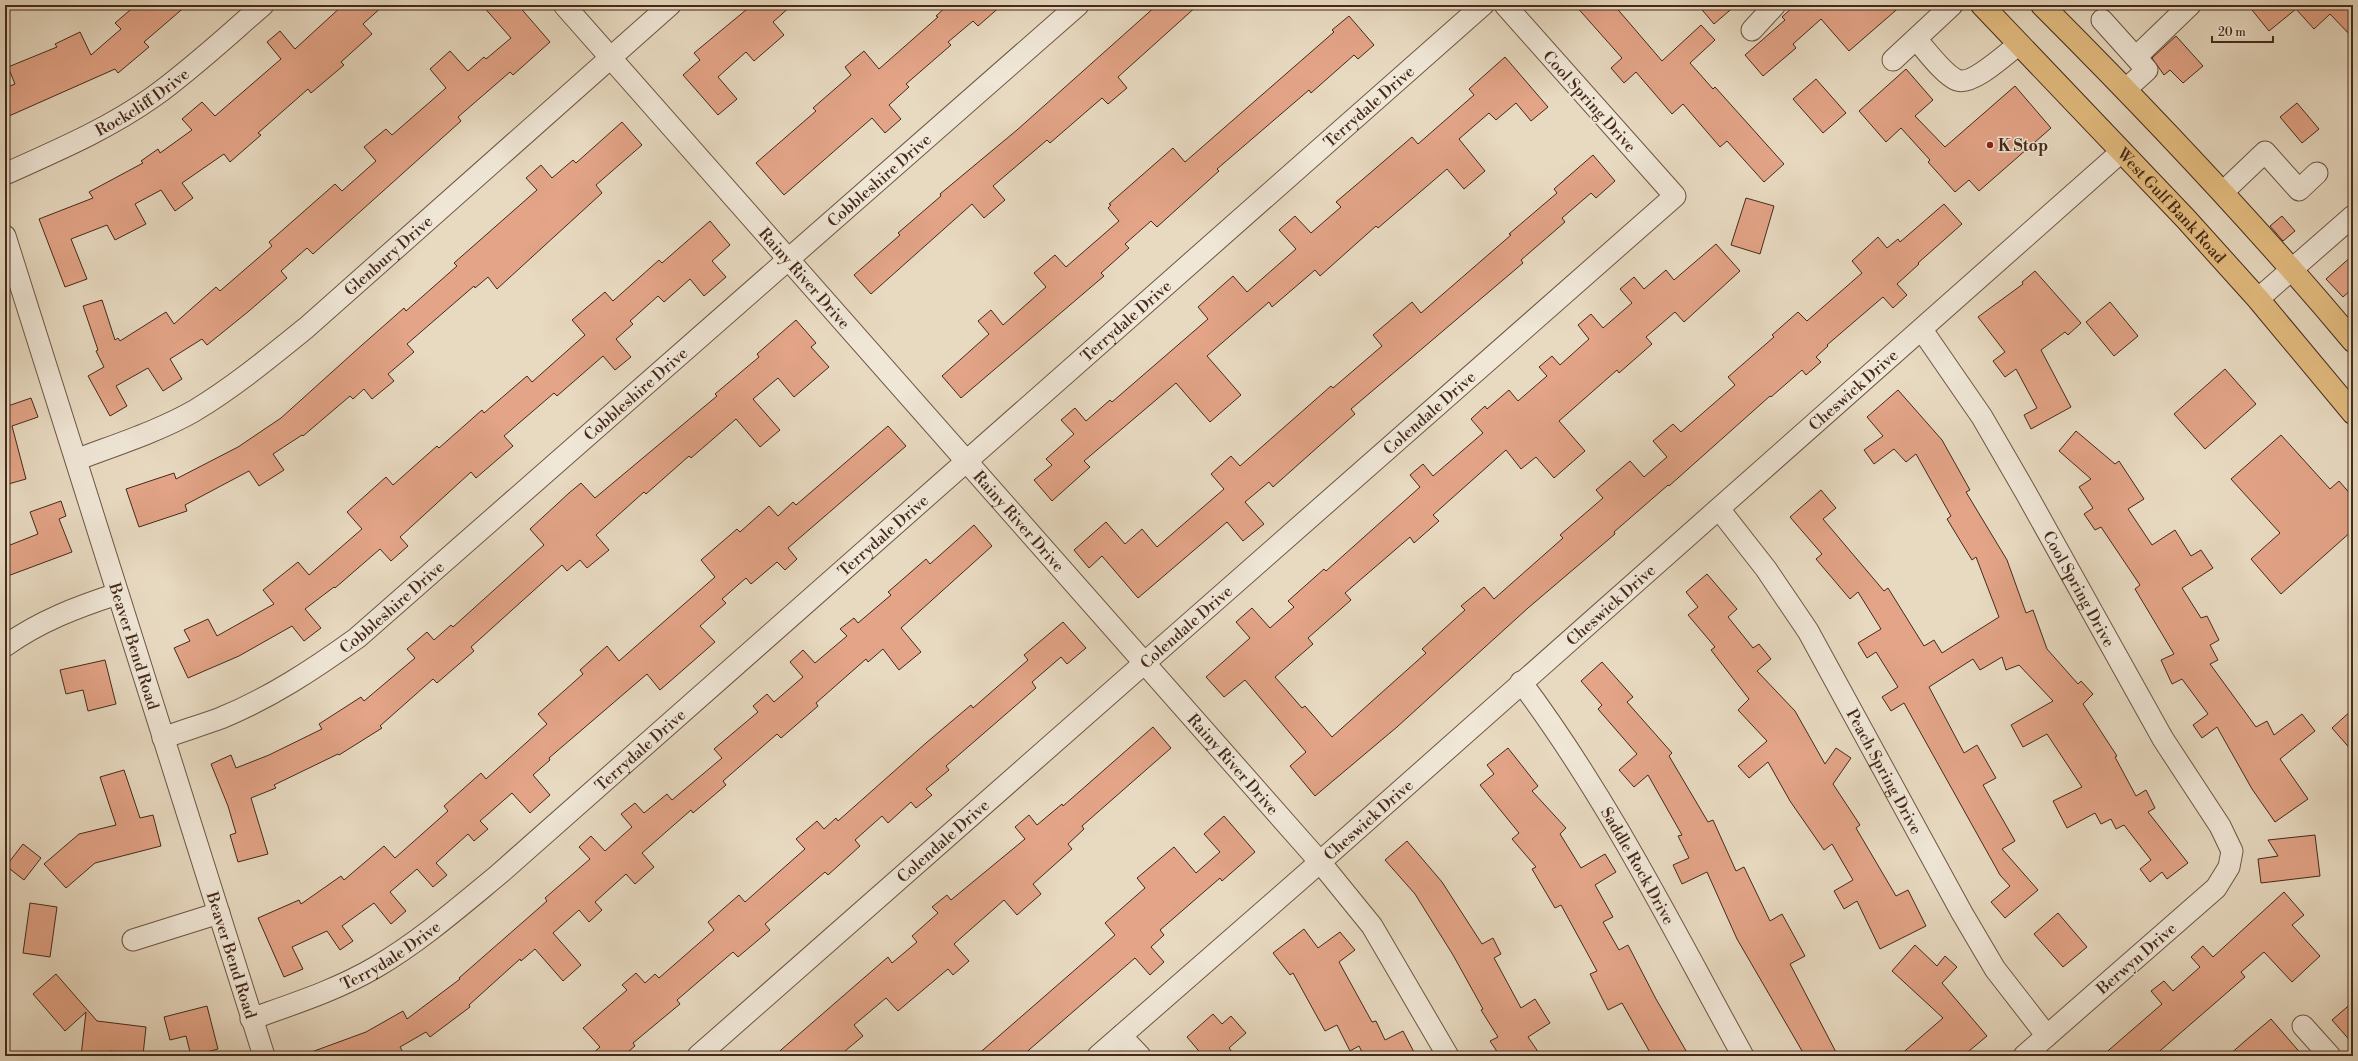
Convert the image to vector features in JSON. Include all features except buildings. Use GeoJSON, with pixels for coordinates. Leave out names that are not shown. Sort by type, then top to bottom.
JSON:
{"type":"FeatureCollection","features":[{"type":"Feature","properties":{"kind":"main road","name":"West Gulf Bank Road"},"geometry":{"type":"LineString","coordinates":[[1982,5],[2186,219],[2258,299],[2353,413]]}},
{"type":"Feature","properties":{"kind":"main road"},"geometry":{"type":"LineString","coordinates":[[2042,5],[2126,89],[2223,192],[2292,268],[2353,341]]}},
{"type":"Feature","properties":{"kind":"street","name":"Rockcliff Drive"},"geometry":{"type":"LineString","coordinates":[[5,174],[104,128],[153,97],[201,60],[263,5]]}},
{"type":"Feature","properties":{"kind":"street","name":"Rainy River Drive"},"geometry":{"type":"LineString","coordinates":[[564,5],[1320,862],[1372,926],[1448,1056]]}},
{"type":"Feature","properties":{"kind":"street","name":"Glenbury Drive"},"geometry":{"type":"LineString","coordinates":[[76,460],[137,437],[193,411],[247,376],[306,328],[670,5]]}},
{"type":"Feature","properties":{"kind":"street","name":"Cobbleshire Drive"},"geometry":{"type":"LineString","coordinates":[[163,738],[221,718],[270,695],[318,667],[357,638],[1078,5]]}},
{"type":"Feature","properties":{"kind":"street","name":"Terrydale Drive"},"geometry":{"type":"LineString","coordinates":[[252,1019],[318,996],[375,968],[434,928],[515,859],[967,462],[1483,5]]}},
{"type":"Feature","properties":{"kind":"street","name":"Cool Spring Drive"},"geometry":{"type":"LineString","coordinates":[[1505,5],[1675,196]]}},
{"type":"Feature","properties":{"kind":"street"},"geometry":{"type":"LineString","coordinates":[[1752,30],[1775,5]]}},
{"type":"Feature","properties":{"kind":"street"},"geometry":{"type":"LineString","coordinates":[[1893,60],[1952,5]]}},
{"type":"Feature","properties":{"kind":"street"},"geometry":{"type":"LineString","coordinates":[[2136,57],[2190,5]]}},
{"type":"Feature","properties":{"kind":"street"},"geometry":{"type":"LineString","coordinates":[[2102,20],[2147,70],[2126,89]]}},
{"type":"Feature","properties":{"kind":"street"},"geometry":{"type":"LineString","coordinates":[[1916,39],[1950,76],[1958,81],[1966,81],[1976,77],[2019,44]]}},
{"type":"Feature","properties":{"kind":"street","name":"Cheswick Drive"},"geometry":{"type":"LineString","coordinates":[[1098,1056],[1320,862],[1521,682],[1922,330],[2121,152]]}},
{"type":"Feature","properties":{"kind":"street"},"geometry":{"type":"LineString","coordinates":[[2223,192],[2265,152],[2298,190],[2317,173]]}},
{"type":"Feature","properties":{"kind":"street","name":"Colendale Drive"},"geometry":{"type":"LineString","coordinates":[[698,1056],[1675,196]]}},
{"type":"Feature","properties":{"kind":"street"},"geometry":{"type":"LineString","coordinates":[[2258,299],[2353,216]]}},
{"type":"Feature","properties":{"kind":"street","name":"Beaver Bend Road"},"geometry":{"type":"LineString","coordinates":[[5,236],[264,1056]]}},
{"type":"Feature","properties":{"kind":"street","name":"Cool Spring Drive"},"geometry":{"type":"LineString","coordinates":[[1922,330],[1982,417],[2026,493],[2162,739],[2220,826],[2232,850]]}},
{"type":"Feature","properties":{"kind":"street","name":"Peach Spring Drive"},"geometry":{"type":"LineString","coordinates":[[1719,509],[1766,569],[1808,632],[1991,963],[2047,1036]]}},
{"type":"Feature","properties":{"kind":"street"},"geometry":{"type":"LineString","coordinates":[[5,646],[26,631],[69,610],[117,594]]}},
{"type":"Feature","properties":{"kind":"street","name":"Saddle Rock Drive"},"geometry":{"type":"LineString","coordinates":[[1521,682],[1565,744],[1618,829],[1743,1056]]}},
{"type":"Feature","properties":{"kind":"street","name":"Berwyn Drive"},"geometry":{"type":"LineString","coordinates":[[2024,1056],[2216,888],[2229,867],[2232,850]]}},
{"type":"Feature","properties":{"kind":"street"},"geometry":{"type":"LineString","coordinates":[[133,940],[219,913]]}},
{"type":"Feature","properties":{"kind":"street"},"geometry":{"type":"LineString","coordinates":[[2303,1026],[2330,1056]]}},
{"type":"Feature","properties":{"kind":"street"},"geometry":{"type":"LineString","coordinates":[[1121,1036],[1140,1056]]}},
{"type":"Feature","properties":{"kind":"place","name":"K Stop"},"geometry":{"type":"Point","coordinates":[1990,145]}}]}
